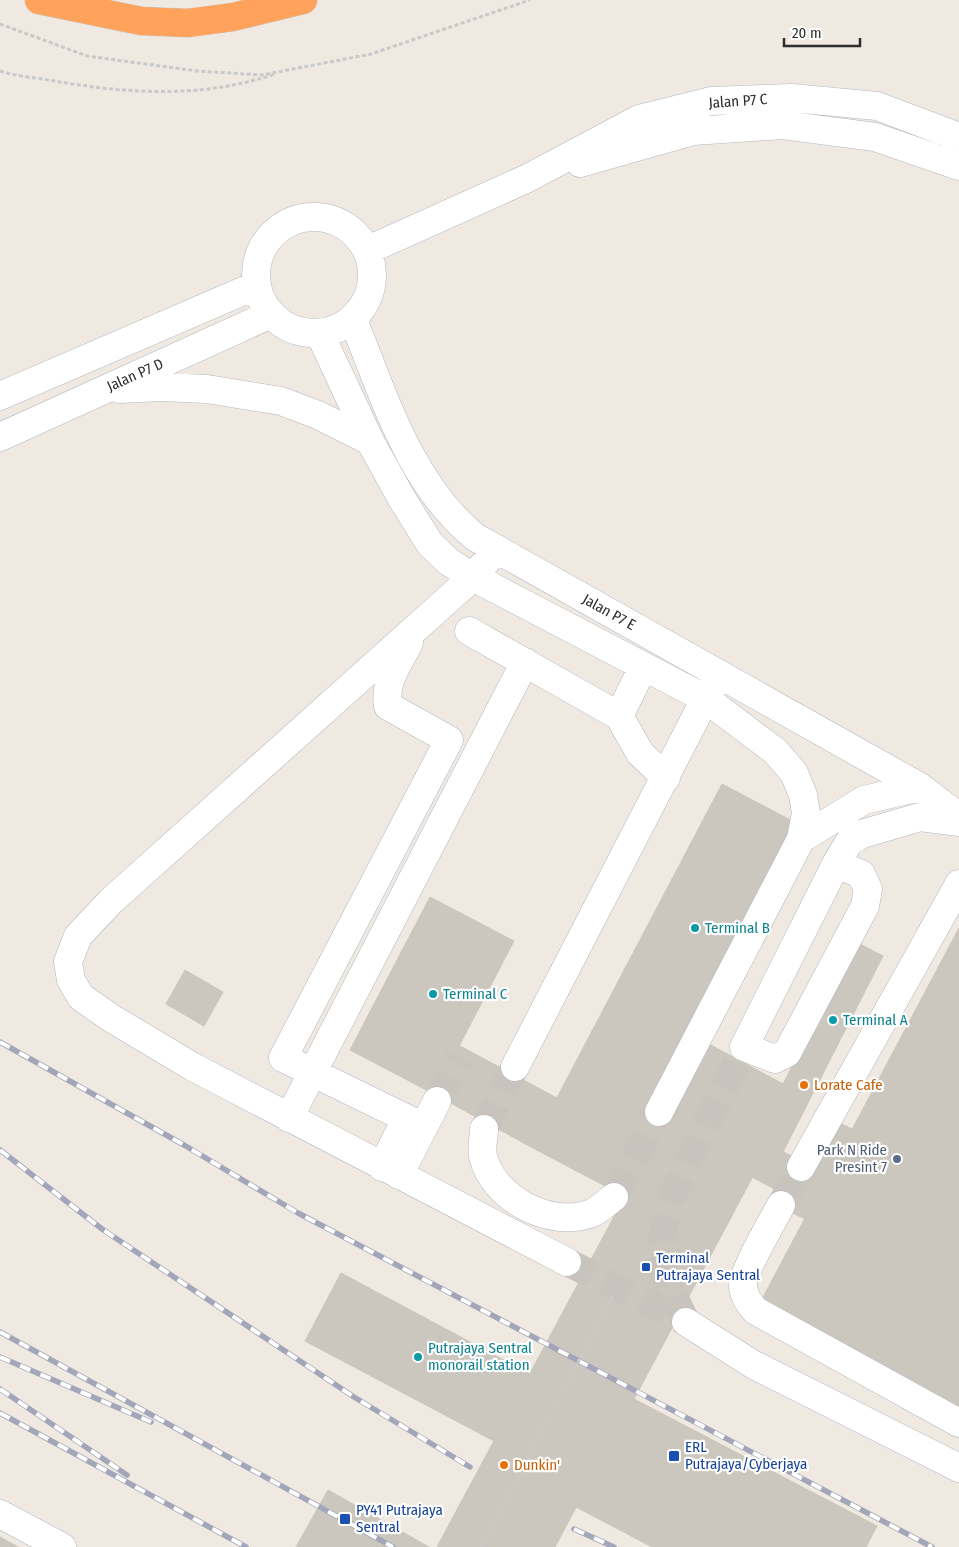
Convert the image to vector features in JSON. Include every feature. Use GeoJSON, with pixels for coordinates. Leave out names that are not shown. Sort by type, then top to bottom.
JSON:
{"type":"FeatureCollection","features":[{"type":"Feature","properties":{"kind":"highway"},"geometry":{"type":"LineString","coordinates":[[39,0],[141,21],[188,23],[233,17],[302,0]]}},
{"type":"Feature","properties":{"kind":"street","name":"Jalan P7 C"},"geometry":{"type":"LineString","coordinates":[[368,250],[528,178],[639,119],[711,101],[792,98],[877,106],[943,128],[959,136]]}},
{"type":"Feature","properties":{"kind":"street","name":"Jalan P7 C"},"geometry":{"type":"LineString","coordinates":[[528,178],[693,131],[783,125],[875,137],[959,166]]}},
{"type":"Feature","properties":{"kind":"street"},"geometry":{"type":"LineString","coordinates":[[307,216],[325,217],[343,223],[358,235],[368,250],[373,268],[372,288],[365,305],[353,320],[343,326],[320,334],[301,333],[285,326],[270,314],[262,301],[257,285],[256,266],[262,248],[273,233],[289,222],[307,216]]}},
{"type":"Feature","properties":{"kind":"street"},"geometry":{"type":"LineString","coordinates":[[0,396],[257,285]]}},
{"type":"Feature","properties":{"kind":"street","name":"Jalan P7 D"},"geometry":{"type":"LineString","coordinates":[[0,437],[270,314]]}},
{"type":"Feature","properties":{"kind":"street","name":"Jalan P7 E"},"geometry":{"type":"LineString","coordinates":[[353,320],[406,446],[431,491],[454,520],[475,537],[920,787],[959,817]]}},
{"type":"Feature","properties":{"kind":"street"},"geometry":{"type":"LineString","coordinates":[[320,334],[370,441],[402,499],[430,544],[449,562],[473,577],[706,699],[775,751],[794,773],[803,794],[806,813],[801,839],[659,1112]]}},
{"type":"Feature","properties":{"kind":"street"},"geometry":{"type":"LineString","coordinates":[[102,390],[162,387],[206,389],[281,401],[318,415],[370,441]]}},
{"type":"Feature","properties":{"kind":"street"},"geometry":{"type":"LineString","coordinates":[[497,549],[473,577],[422,620],[312,722],[110,901],[78,936],[68,962],[72,980],[81,997],[111,1018],[193,1067],[567,1262]]}},
{"type":"Feature","properties":{"kind":"street"},"geometry":{"type":"LineString","coordinates":[[415,1123],[283,1058],[448,740],[388,706],[386,694],[391,675],[422,620]]}},
{"type":"Feature","properties":{"kind":"street"},"geometry":{"type":"LineString","coordinates":[[469,631],[618,716],[640,753],[666,778]]}},
{"type":"Feature","properties":{"kind":"street"},"geometry":{"type":"LineString","coordinates":[[289,1118],[524,662]]}},
{"type":"Feature","properties":{"kind":"street"},"geometry":{"type":"LineString","coordinates":[[618,716],[643,667]]}},
{"type":"Feature","properties":{"kind":"street"},"geometry":{"type":"LineString","coordinates":[[515,1068],[718,674]]}},
{"type":"Feature","properties":{"kind":"street"},"geometry":{"type":"LineString","coordinates":[[801,839],[864,800],[920,787]]}},
{"type":"Feature","properties":{"kind":"street"},"geometry":{"type":"LineString","coordinates":[[836,864],[860,874],[868,889],[865,906],[787,1053],[775,1059],[744,1048],[836,864],[849,842],[862,834],[920,817],[959,822]]}},
{"type":"Feature","properties":{"kind":"street"},"geometry":{"type":"LineString","coordinates":[[801,1167],[959,884]]}},
{"type":"Feature","properties":{"kind":"street"},"geometry":{"type":"LineString","coordinates":[[391,1171],[415,1123],[437,1101]]}},
{"type":"Feature","properties":{"kind":"street"},"geometry":{"type":"LineString","coordinates":[[484,1129],[483,1155],[490,1174],[504,1192],[520,1204],[544,1213],[567,1218],[592,1212],[614,1197]]}},
{"type":"Feature","properties":{"kind":"street"},"geometry":{"type":"LineString","coordinates":[[781,1205],[742,1285],[746,1300],[756,1311],[959,1423]]}},
{"type":"Feature","properties":{"kind":"street"},"geometry":{"type":"LineString","coordinates":[[686,1322],[754,1365],[959,1468]]}},
{"type":"Feature","properties":{"kind":"street"},"geometry":{"type":"LineString","coordinates":[[0,1514],[62,1547]]}},
{"type":"Feature","properties":{"kind":"path"},"geometry":{"type":"LineString","coordinates":[[0,24],[87,56],[197,72],[262,75],[371,54],[530,0]]}},
{"type":"Feature","properties":{"kind":"path"},"geometry":{"type":"LineString","coordinates":[[0,71],[113,90],[156,93],[207,90],[246,84],[287,70]]}},
{"type":"Feature","properties":{"kind":"path"},"geometry":{"type":"LineString","coordinates":[[481,1547],[614,1294]]}},
{"type":"Feature","properties":{"kind":"building","name":"Terminal B"},"geometry":{"type":"Polygon","coordinates":[[[722,784],[798,824],[607,1187],[531,1147],[722,784]]]}},
{"type":"Feature","properties":{"kind":"building","name":"Terminal C"},"geometry":{"type":"Polygon","coordinates":[[[430,897],[514,941],[434,1094],[350,1050],[430,897]]]}},
{"type":"Feature","properties":{"kind":"building","name":"Park N Ride Presint 7"},"geometry":{"type":"Polygon","coordinates":[[[959,928],[959,1407],[761,1301],[959,928]]]}},
{"type":"Feature","properties":{"kind":"building","name":"Terminal A"},"geometry":{"type":"Polygon","coordinates":[[[856,942],[883,956],[783,1152],[770,1145],[798,1092],[783,1084],[856,942]]]}},
{"type":"Feature","properties":{"kind":"building"},"geometry":{"type":"Polygon","coordinates":[[[185,970],[223,992],[204,1026],[166,1004],[185,970]]]}},
{"type":"Feature","properties":{"kind":"building","name":"Terminal Putrajaya Sentral"},"geometry":{"type":"Polygon","coordinates":[[[707,1043],[798,1092],[555,1547],[437,1547],[707,1043]]]}},
{"type":"Feature","properties":{"kind":"building"},"geometry":{"type":"Polygon","coordinates":[[[460,1046],[557,1098],[531,1147],[434,1094],[460,1046]]]}},
{"type":"Feature","properties":{"kind":"building"},"geometry":{"type":"Polygon","coordinates":[[[648,1111],[665,1120],[625,1196],[607,1187],[648,1111]]]}},
{"type":"Feature","properties":{"kind":"building"},"geometry":{"type":"Polygon","coordinates":[[[840,1123],[852,1129],[805,1219],[793,1213],[840,1123]]]}},
{"type":"Feature","properties":{"kind":"building"},"geometry":{"type":"Polygon","coordinates":[[[770,1145],[816,1169],[799,1202],[752,1177],[770,1145]]]}},
{"type":"Feature","properties":{"kind":"building","name":"Putrajaya Sentral monorail station"},"geometry":{"type":"Polygon","coordinates":[[[341,1273],[530,1374],[494,1441],[305,1341],[341,1273]]]}},
{"type":"Feature","properties":{"kind":"building","name":"ERL Putrajaya/Cyberjaya"},"geometry":{"type":"Polygon","coordinates":[[[634,1399],[877,1526],[866,1547],[652,1547],[576,1507],[634,1399]]]}},
{"type":"Feature","properties":{"kind":"building","name":"PY41 Putrajaya Sentral"},"geometry":{"type":"Polygon","coordinates":[[[328,1490],[429,1547],[296,1547],[328,1490]]]}},
{"type":"Feature","properties":{"kind":"building"},"geometry":{"type":"Polygon","coordinates":[[[0,1537],[18,1547],[0,1547],[0,1537]]]}},
{"type":"Feature","properties":{"kind":"tunnel"},"geometry":{"type":"LineString","coordinates":[[686,1322],[663,1273],[662,1238],[671,1198],[744,1047]]}},
{"type":"Feature","properties":{"kind":"tunnel"},"geometry":{"type":"LineString","coordinates":[[437,1101],[460,1057]]}},
{"type":"Feature","properties":{"kind":"tunnel"},"geometry":{"type":"LineString","coordinates":[[484,1129],[515,1067]]}},
{"type":"Feature","properties":{"kind":"tunnel"},"geometry":{"type":"LineString","coordinates":[[614,1197],[659,1112]]}},
{"type":"Feature","properties":{"kind":"tunnel"},"geometry":{"type":"LineString","coordinates":[[781,1205],[801,1167]]}},
{"type":"Feature","properties":{"kind":"tunnel"},"geometry":{"type":"LineString","coordinates":[[567,1262],[686,1322]]}},
{"type":"Feature","properties":{"kind":"railway"},"geometry":{"type":"LineString","coordinates":[[0,1042],[184,1145],[298,1213],[932,1547]]}},
{"type":"Feature","properties":{"kind":"railway"},"geometry":{"type":"LineString","coordinates":[[0,1150],[102,1229],[354,1397],[470,1467]]}},
{"type":"Feature","properties":{"kind":"railway"},"geometry":{"type":"LineString","coordinates":[[0,1332],[393,1547]]}},
{"type":"Feature","properties":{"kind":"railway"},"geometry":{"type":"LineString","coordinates":[[0,1357],[151,1422]]}},
{"type":"Feature","properties":{"kind":"railway"},"geometry":{"type":"LineString","coordinates":[[0,1389],[127,1475]]}},
{"type":"Feature","properties":{"kind":"railway"},"geometry":{"type":"LineString","coordinates":[[0,1413],[246,1547]]}},
{"type":"Feature","properties":{"kind":"railway"},"geometry":{"type":"LineString","coordinates":[[574,1529],[614,1547]]}},
{"type":"Feature","properties":{"kind":"place","name":"Terminal B"},"geometry":{"type":"Point","coordinates":[695,928]}},
{"type":"Feature","properties":{"kind":"place","name":"Terminal C"},"geometry":{"type":"Point","coordinates":[433,994]}},
{"type":"Feature","properties":{"kind":"place","name":"Terminal A"},"geometry":{"type":"Point","coordinates":[833,1020]}},
{"type":"Feature","properties":{"kind":"place","name":"Lorate Cafe"},"geometry":{"type":"Point","coordinates":[804,1085]}},
{"type":"Feature","properties":{"kind":"place","name":"Park N Ride Presint 7"},"geometry":{"type":"Point","coordinates":[897,1159]}},
{"type":"Feature","properties":{"kind":"place","name":"Terminal Putrajaya Sentral"},"geometry":{"type":"Point","coordinates":[646,1267]}},
{"type":"Feature","properties":{"kind":"place","name":"Putrajaya Sentral monorail station"},"geometry":{"type":"Point","coordinates":[418,1357]}},
{"type":"Feature","properties":{"kind":"place","name":"ERL Putrajaya/Cyberjaya"},"geometry":{"type":"Point","coordinates":[674,1456]}},
{"type":"Feature","properties":{"kind":"place","name":"Dunkin'"},"geometry":{"type":"Point","coordinates":[504,1465]}},
{"type":"Feature","properties":{"kind":"place","name":"PY41 Putrajaya Sentral"},"geometry":{"type":"Point","coordinates":[345,1519]}}]}
